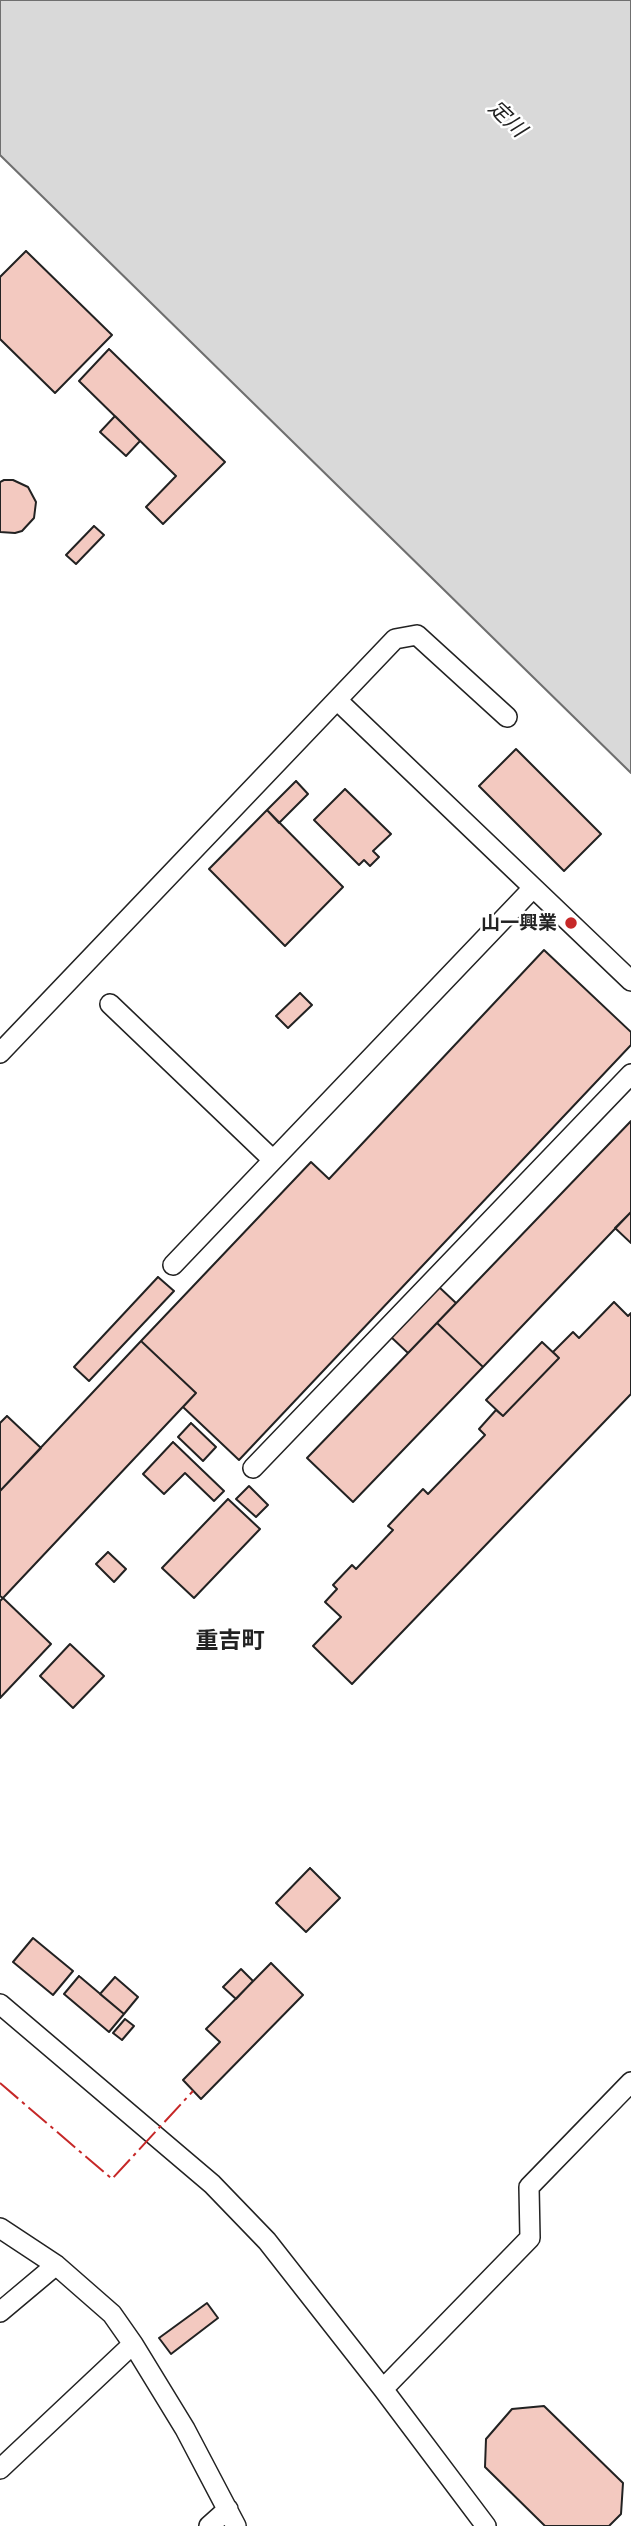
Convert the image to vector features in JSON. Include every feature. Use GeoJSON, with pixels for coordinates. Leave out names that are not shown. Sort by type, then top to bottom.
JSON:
{"type":"FeatureCollection","features":[{"type":"Feature","properties":{"kind":"street"},"geometry":{"type":"LineString","coordinates":[[0,1053],[395,639],[417,635],[507,717]]}},
{"type":"Feature","properties":{"kind":"street"},"geometry":{"type":"LineString","coordinates":[[337,700],[631,981]]}},
{"type":"Feature","properties":{"kind":"street"},"geometry":{"type":"LineString","coordinates":[[173,1265],[533,888]]}},
{"type":"Feature","properties":{"kind":"street"},"geometry":{"type":"LineString","coordinates":[[110,1004],[273,1160]]}},
{"type":"Feature","properties":{"kind":"street"},"geometry":{"type":"LineString","coordinates":[[253,1468],[631,1074]]}},
{"type":"Feature","properties":{"kind":"street"},"geometry":{"type":"LineString","coordinates":[[0,2004],[212,2184],[267,2241],[486,2526]]}},
{"type":"Feature","properties":{"kind":"street"},"geometry":{"type":"LineString","coordinates":[[383,2389],[530,2238],[529,2187],[631,2082]]}},
{"type":"Feature","properties":{"kind":"street"},"geometry":{"type":"LineString","coordinates":[[0,2228],[56,2265],[112,2314],[185,2429],[232,2517],[209,2526]]}},
{"type":"Feature","properties":{"kind":"street"},"geometry":{"type":"LineString","coordinates":[[0,2312],[56,2265]]}},
{"type":"Feature","properties":{"kind":"street"},"geometry":{"type":"LineString","coordinates":[[0,2469],[133,2344]]}},
{"type":"Feature","properties":{"kind":"water","name":"定川"},"geometry":{"type":"Polygon","coordinates":[[[0,0],[631,0],[631,773],[0,155],[0,0]]]}},
{"type":"Feature","properties":{"kind":"building"},"geometry":{"type":"Polygon","coordinates":[[[26,251],[112,335],[55,393],[0,339],[0,277],[26,251]]]}},
{"type":"Feature","properties":{"kind":"building"},"geometry":{"type":"Polygon","coordinates":[[[109,349],[225,462],[163,524],[146,507],[176,476],[79,381],[109,349]]]}},
{"type":"Feature","properties":{"kind":"building"},"geometry":{"type":"Polygon","coordinates":[[[115,416],[140,441],[126,456],[100,432],[115,416]]]}},
{"type":"Feature","properties":{"kind":"building"},"geometry":{"type":"Polygon","coordinates":[[[13,480],[28,487],[36,502],[34,518],[22,531],[15,533],[0,532],[0,482],[13,480]]]}},
{"type":"Feature","properties":{"kind":"building"},"geometry":{"type":"Polygon","coordinates":[[[94,526],[104,535],[76,564],[66,555],[94,526]]]}},
{"type":"Feature","properties":{"kind":"building"},"geometry":{"type":"Polygon","coordinates":[[[516,749],[601,834],[564,871],[479,786],[516,749]]]}},
{"type":"Feature","properties":{"kind":"building"},"geometry":{"type":"Polygon","coordinates":[[[296,781],[308,794],[279,823],[267,810],[296,781]]]}},
{"type":"Feature","properties":{"kind":"building"},"geometry":{"type":"Polygon","coordinates":[[[345,789],[391,834],[373,851],[379,857],[370,866],[364,860],[359,865],[314,820],[345,789]]]}},
{"type":"Feature","properties":{"kind":"building"},"geometry":{"type":"Polygon","coordinates":[[[267,810],[343,887],[285,946],[209,869],[267,810]]]}},
{"type":"Feature","properties":{"kind":"building"},"geometry":{"type":"Polygon","coordinates":[[[544,950],[631,1032],[631,1045],[239,1460],[183,1407],[196,1393],[141,1341],[311,1162],[329,1179],[544,950]]]}},
{"type":"Feature","properties":{"kind":"building"},"geometry":{"type":"Polygon","coordinates":[[[300,993],[312,1005],[288,1028],[276,1016],[300,993]]]}},
{"type":"Feature","properties":{"kind":"building"},"geometry":{"type":"Polygon","coordinates":[[[631,1121],[631,1212],[483,1367],[437,1323],[631,1121]]]}},
{"type":"Feature","properties":{"kind":"building"},"geometry":{"type":"Polygon","coordinates":[[[631,1212],[631,1243],[615,1228],[631,1212]]]}},
{"type":"Feature","properties":{"kind":"building"},"geometry":{"type":"Polygon","coordinates":[[[158,1277],[174,1291],[89,1381],[74,1367],[158,1277]]]}},
{"type":"Feature","properties":{"kind":"building"},"geometry":{"type":"Polygon","coordinates":[[[439,1287],[456,1303],[408,1353],[391,1337],[439,1287]]]}},
{"type":"Feature","properties":{"kind":"building"},"geometry":{"type":"Polygon","coordinates":[[[614,1302],[628,1316],[631,1313],[631,1394],[352,1684],[313,1646],[341,1617],[325,1602],[337,1589],[333,1585],[352,1565],[356,1569],[393,1530],[388,1526],[423,1489],[428,1494],[485,1435],[479,1429],[496,1410],[503,1416],[559,1358],[553,1352],[573,1332],[579,1338],[614,1302]]]}},
{"type":"Feature","properties":{"kind":"building"},"geometry":{"type":"Polygon","coordinates":[[[437,1323],[483,1367],[353,1502],[307,1458],[437,1323]]]}},
{"type":"Feature","properties":{"kind":"building"},"geometry":{"type":"Polygon","coordinates":[[[141,1341],[196,1393],[3,1598],[0,1596],[0,1491],[141,1341]]]}},
{"type":"Feature","properties":{"kind":"building"},"geometry":{"type":"Polygon","coordinates":[[[542,1342],[559,1358],[503,1416],[486,1400],[542,1342]]]}},
{"type":"Feature","properties":{"kind":"building"},"geometry":{"type":"Polygon","coordinates":[[[7,1416],[41,1448],[0,1491],[0,1423],[7,1416]]]}},
{"type":"Feature","properties":{"kind":"building"},"geometry":{"type":"Polygon","coordinates":[[[191,1423],[216,1447],[203,1461],[178,1437],[191,1423]]]}},
{"type":"Feature","properties":{"kind":"building"},"geometry":{"type":"Polygon","coordinates":[[[173,1442],[224,1491],[214,1501],[185,1473],[164,1494],[143,1474],[173,1442]]]}},
{"type":"Feature","properties":{"kind":"building"},"geometry":{"type":"Polygon","coordinates":[[[249,1486],[268,1505],[256,1517],[236,1499],[249,1486]]]}},
{"type":"Feature","properties":{"kind":"building"},"geometry":{"type":"Polygon","coordinates":[[[228,1499],[260,1529],[194,1598],[162,1568],[228,1499]]]}},
{"type":"Feature","properties":{"kind":"building"},"geometry":{"type":"Polygon","coordinates":[[[108,1552],[126,1569],[114,1582],[96,1564],[108,1552]]]}},
{"type":"Feature","properties":{"kind":"building"},"geometry":{"type":"Polygon","coordinates":[[[3,1598],[51,1644],[0,1698],[0,1601],[3,1598]]]}},
{"type":"Feature","properties":{"kind":"building"},"geometry":{"type":"Polygon","coordinates":[[[70,1644],[104,1676],[73,1708],[40,1676],[70,1644]]]}},
{"type":"Feature","properties":{"kind":"building"},"geometry":{"type":"Polygon","coordinates":[[[310,1868],[340,1898],[306,1932],[276,1903],[310,1868]]]}},
{"type":"Feature","properties":{"kind":"building"},"geometry":{"type":"Polygon","coordinates":[[[33,1938],[73,1971],[53,1995],[13,1962],[33,1938]]]}},
{"type":"Feature","properties":{"kind":"building"},"geometry":{"type":"Polygon","coordinates":[[[271,1963],[303,1995],[201,2099],[183,2080],[220,2042],[206,2029],[271,1963]]]}},
{"type":"Feature","properties":{"kind":"building"},"geometry":{"type":"Polygon","coordinates":[[[241,1969],[253,1981],[236,1999],[223,1987],[241,1969]]]}},
{"type":"Feature","properties":{"kind":"building"},"geometry":{"type":"Polygon","coordinates":[[[79,1976],[124,2014],[109,2032],[64,1994],[79,1976]]]}},
{"type":"Feature","properties":{"kind":"building"},"geometry":{"type":"Polygon","coordinates":[[[115,1977],[138,1997],[124,2014],[100,1994],[115,1977]]]}},
{"type":"Feature","properties":{"kind":"building"},"geometry":{"type":"Polygon","coordinates":[[[125,2019],[134,2026],[122,2040],[113,2033],[125,2019]]]}},
{"type":"Feature","properties":{"kind":"building"},"geometry":{"type":"Polygon","coordinates":[[[207,2303],[218,2318],[171,2354],[159,2338],[207,2303]]]}},
{"type":"Feature","properties":{"kind":"building"},"geometry":{"type":"Polygon","coordinates":[[[544,2406],[623,2483],[621,2514],[609,2526],[545,2526],[485,2467],[486,2439],[512,2409],[544,2406]]]}},
{"type":"Feature","properties":{"kind":"power"},"geometry":{"type":"LineString","coordinates":[[0,2083],[112,2179],[193,2091]]}},
{"type":"Feature","properties":{"kind":"place","name":"山一興業"},"geometry":{"type":"Point","coordinates":[571,923]}},
{"type":"Feature","properties":{"kind":"district","name":"重吉町"},"geometry":{"type":"Point","coordinates":[230,1641]}}]}
